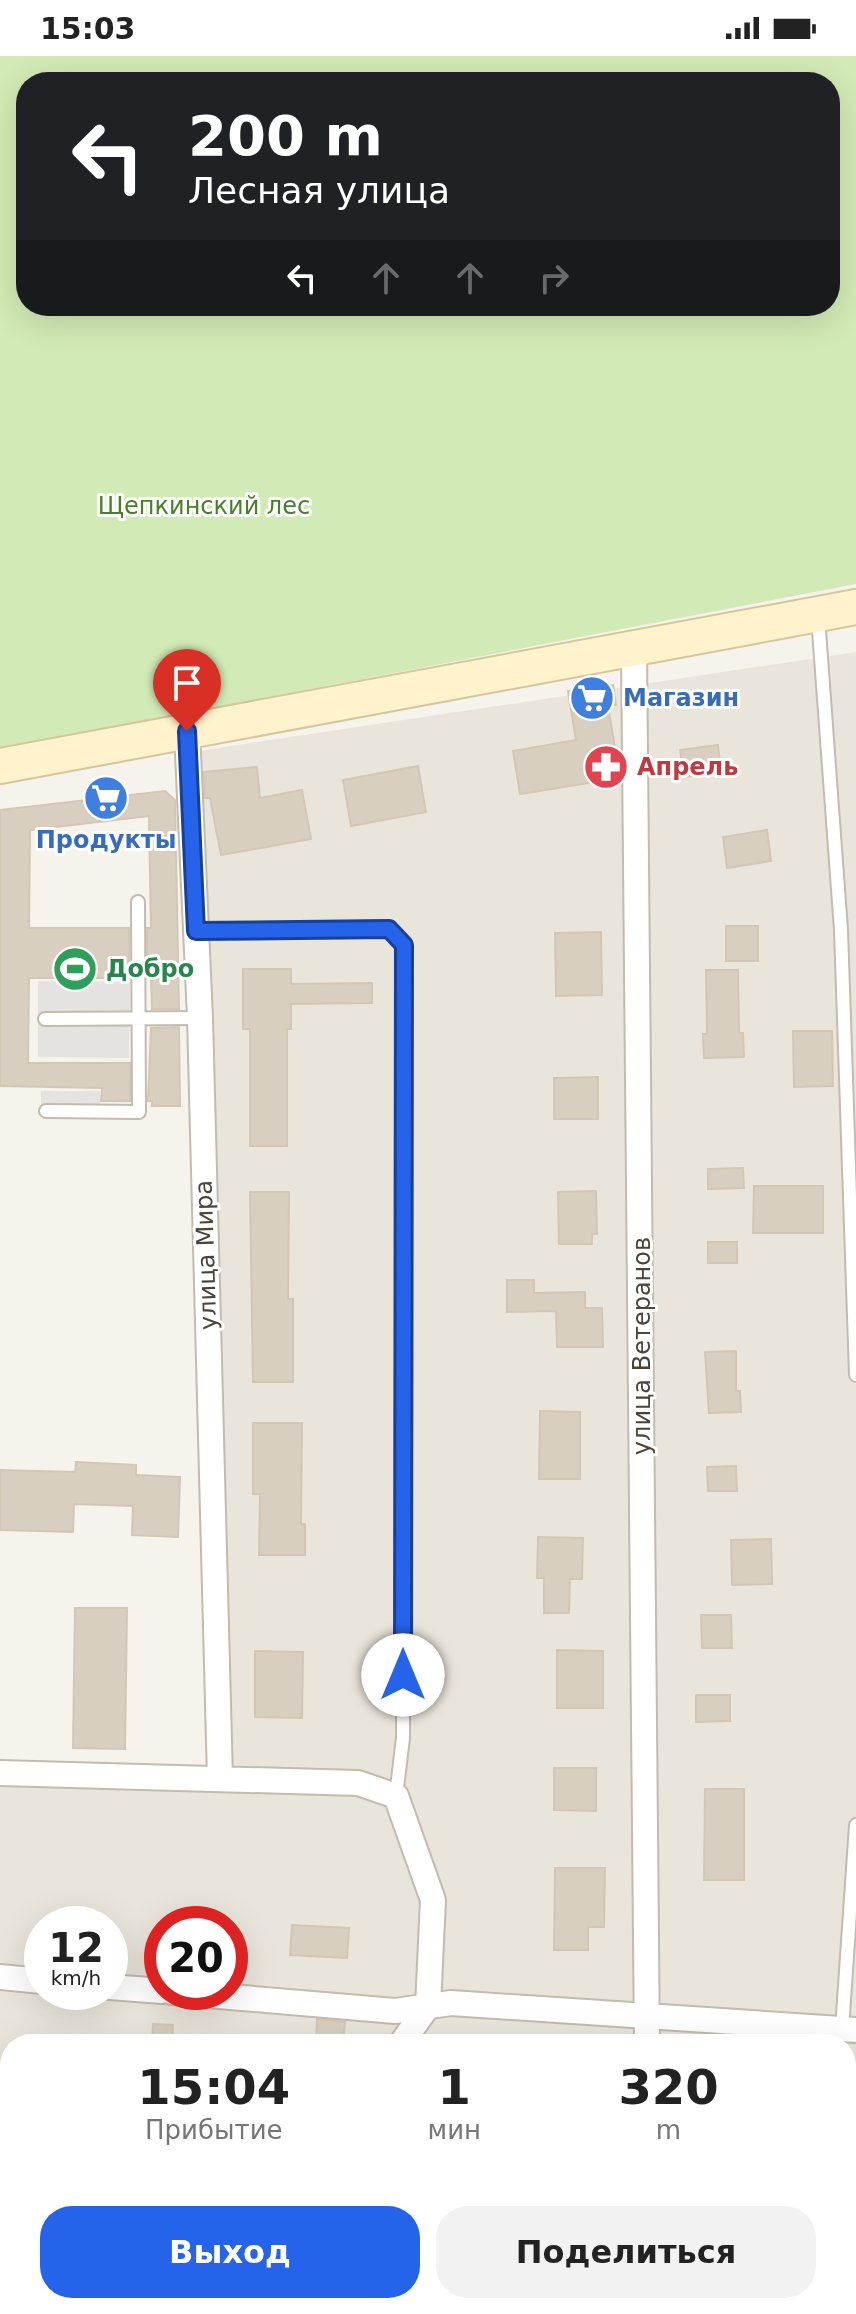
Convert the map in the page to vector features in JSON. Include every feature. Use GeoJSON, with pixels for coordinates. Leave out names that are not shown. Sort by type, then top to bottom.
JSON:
{"type":"FeatureCollection","features":[{"type":"Feature","properties":{"kind":"main road"},"geometry":{"type":"LineString","coordinates":[[0,766],[856,607]]}},
{"type":"Feature","properties":{"kind":"street","name":"улица Ветеранов"},"geometry":{"type":"LineString","coordinates":[[634,648],[647,2034]]}},
{"type":"Feature","properties":{"kind":"street","name":"улица Мира"},"geometry":{"type":"LineString","coordinates":[[187,731],[200,1018],[220,1779]]}},
{"type":"Feature","properties":{"kind":"street"},"geometry":{"type":"LineString","coordinates":[[0,1773],[358,1783],[396,1796],[433,1900],[428,2006],[406,2034]]}},
{"type":"Feature","properties":{"kind":"street"},"geometry":{"type":"LineString","coordinates":[[0,1977],[24,1979]]}},
{"type":"Feature","properties":{"kind":"street"},"geometry":{"type":"LineString","coordinates":[[248,1998],[395,2011],[451,2003],[849,2030]]}},
{"type":"Feature","properties":{"kind":"lane"},"geometry":{"type":"LineString","coordinates":[[818,613],[841,930],[856,1375]]}},
{"type":"Feature","properties":{"kind":"lane"},"geometry":{"type":"LineString","coordinates":[[46,1111],[139,1112],[138,902]]}},
{"type":"Feature","properties":{"kind":"lane"},"geometry":{"type":"LineString","coordinates":[[196,931],[389,929],[404,945],[403,1738],[396,1796]]}},
{"type":"Feature","properties":{"kind":"lane"},"geometry":{"type":"LineString","coordinates":[[45,1019],[200,1018]]}},
{"type":"Feature","properties":{"kind":"lane"},"geometry":{"type":"LineString","coordinates":[[849,2030],[856,1825]]}},
{"type":"Feature","properties":{"kind":"shaded area"},"geometry":{"type":"Polygon","coordinates":[[[856,652],[856,2034],[0,2034],[0,1764],[207,1770],[185,753],[856,652]]]}},
{"type":"Feature","properties":{"kind":"shaded area"},"geometry":{"type":"Polygon","coordinates":[[[38,981],[130,982],[129,1058],[38,1057],[38,981]]]}},
{"type":"Feature","properties":{"kind":"shaded area"},"geometry":{"type":"Polygon","coordinates":[[[41,1091],[100,1091],[100,1107],[41,1106],[41,1091]]]}},
{"type":"Feature","properties":{"kind":"green space","name":"Щепкинский лес"},"geometry":{"type":"Polygon","coordinates":[[[0,56],[856,56],[856,584],[0,749],[0,56]]]}},
{"type":"Feature","properties":{"kind":"building"},"geometry":{"type":"Polygon","coordinates":[[[613,685],[616,705],[608,706],[620,778],[520,794],[513,751],[576,740],[568,691],[613,685]]]}},
{"type":"Feature","properties":{"kind":"building"},"geometry":{"type":"Polygon","coordinates":[[[718,745],[721,773],[684,777],[680,750],[718,745]]]}},
{"type":"Feature","properties":{"kind":"building"},"geometry":{"type":"Polygon","coordinates":[[[418,766],[426,812],[351,826],[343,780],[418,766]]]}},
{"type":"Feature","properties":{"kind":"building"},"geometry":{"type":"Polygon","coordinates":[[[257,767],[260,798],[302,790],[311,839],[221,855],[210,798],[205,798],[204,772],[257,767]]]}},
{"type":"Feature","properties":{"kind":"building"},"geometry":{"type":"Polygon","coordinates":[[[165,791],[175,800],[179,1009],[152,1009],[151,978],[147,978],[147,928],[151,928],[149,816],[30,830],[29,928],[129,928],[129,978],[29,978],[28,1063],[130,1063],[130,1101],[101,1101],[102,1088],[0,1086],[0,810],[165,791]]]}},
{"type":"Feature","properties":{"kind":"building"},"geometry":{"type":"Polygon","coordinates":[[[767,830],[771,861],[727,868],[723,837],[767,830]]]}},
{"type":"Feature","properties":{"kind":"building"},"geometry":{"type":"Polygon","coordinates":[[[726,926],[758,926],[758,961],[726,961],[726,926]]]}},
{"type":"Feature","properties":{"kind":"building"},"geometry":{"type":"Polygon","coordinates":[[[601,932],[602,995],[556,996],[555,933],[601,932]]]}},
{"type":"Feature","properties":{"kind":"building"},"geometry":{"type":"Polygon","coordinates":[[[243,969],[291,969],[291,984],[372,983],[372,1003],[291,1004],[291,1029],[287,1029],[287,1146],[250,1146],[250,1029],[243,1029],[243,969]]]}},
{"type":"Feature","properties":{"kind":"building"},"geometry":{"type":"Polygon","coordinates":[[[706,970],[738,970],[739,1033],[743,1033],[744,1057],[704,1058],[703,1034],[707,1034],[706,970]]]}},
{"type":"Feature","properties":{"kind":"building"},"geometry":{"type":"Polygon","coordinates":[[[179,1027],[180,1106],[152,1106],[152,1101],[148,1101],[151,1028],[179,1027]]]}},
{"type":"Feature","properties":{"kind":"building"},"geometry":{"type":"Polygon","coordinates":[[[793,1031],[832,1031],[833,1086],[794,1087],[793,1031]]]}},
{"type":"Feature","properties":{"kind":"building"},"geometry":{"type":"Polygon","coordinates":[[[598,1077],[598,1119],[554,1119],[554,1078],[598,1077]]]}},
{"type":"Feature","properties":{"kind":"building"},"geometry":{"type":"Polygon","coordinates":[[[743,1168],[744,1188],[708,1189],[708,1169],[743,1168]]]}},
{"type":"Feature","properties":{"kind":"building"},"geometry":{"type":"Polygon","coordinates":[[[754,1186],[823,1186],[823,1233],[753,1233],[754,1186]]]}},
{"type":"Feature","properties":{"kind":"building"},"geometry":{"type":"Polygon","coordinates":[[[596,1191],[597,1234],[592,1234],[592,1244],[559,1244],[558,1192],[596,1191]]]}},
{"type":"Feature","properties":{"kind":"building"},"geometry":{"type":"Polygon","coordinates":[[[250,1192],[289,1192],[288,1299],[293,1299],[293,1382],[253,1382],[250,1192]]]}},
{"type":"Feature","properties":{"kind":"building"},"geometry":{"type":"Polygon","coordinates":[[[708,1242],[737,1242],[737,1263],[708,1263],[708,1242]]]}},
{"type":"Feature","properties":{"kind":"building"},"geometry":{"type":"Polygon","coordinates":[[[507,1280],[534,1280],[534,1293],[585,1292],[585,1308],[602,1308],[603,1347],[557,1347],[556,1311],[507,1312],[507,1280]]]}},
{"type":"Feature","properties":{"kind":"building"},"geometry":{"type":"Polygon","coordinates":[[[736,1351],[736,1391],[740,1391],[741,1412],[709,1413],[705,1352],[736,1351]]]}},
{"type":"Feature","properties":{"kind":"building"},"geometry":{"type":"Polygon","coordinates":[[[540,1411],[580,1412],[580,1479],[539,1479],[540,1411]]]}},
{"type":"Feature","properties":{"kind":"building"},"geometry":{"type":"Polygon","coordinates":[[[253,1423],[302,1423],[301,1524],[305,1524],[305,1555],[259,1555],[260,1494],[253,1494],[253,1423]]]}},
{"type":"Feature","properties":{"kind":"building"},"geometry":{"type":"Polygon","coordinates":[[[76,1462],[136,1465],[136,1475],[180,1477],[178,1537],[132,1535],[133,1506],[74,1504],[73,1532],[0,1530],[0,1470],[75,1472],[76,1462]]]}},
{"type":"Feature","properties":{"kind":"building"},"geometry":{"type":"Polygon","coordinates":[[[736,1466],[737,1491],[708,1491],[707,1467],[736,1466]]]}},
{"type":"Feature","properties":{"kind":"building"},"geometry":{"type":"Polygon","coordinates":[[[538,1537],[583,1538],[582,1579],[570,1579],[569,1613],[544,1613],[544,1578],[537,1578],[538,1537]]]}},
{"type":"Feature","properties":{"kind":"building"},"geometry":{"type":"Polygon","coordinates":[[[771,1539],[772,1584],[732,1585],[731,1540],[771,1539]]]}},
{"type":"Feature","properties":{"kind":"building"},"geometry":{"type":"Polygon","coordinates":[[[75,1608],[127,1608],[125,1749],[73,1748],[75,1608]]]}},
{"type":"Feature","properties":{"kind":"building"},"geometry":{"type":"Polygon","coordinates":[[[701,1615],[731,1615],[732,1648],[702,1648],[701,1615]]]}},
{"type":"Feature","properties":{"kind":"building"},"geometry":{"type":"Polygon","coordinates":[[[557,1650],[603,1651],[603,1708],[557,1708],[557,1650]]]}},
{"type":"Feature","properties":{"kind":"building"},"geometry":{"type":"Polygon","coordinates":[[[255,1651],[303,1652],[302,1718],[255,1717],[255,1651]]]}},
{"type":"Feature","properties":{"kind":"building"},"geometry":{"type":"Polygon","coordinates":[[[696,1695],[730,1695],[730,1721],[696,1722],[696,1695]]]}},
{"type":"Feature","properties":{"kind":"building"},"geometry":{"type":"Polygon","coordinates":[[[554,1768],[596,1768],[596,1811],[554,1810],[554,1768]]]}},
{"type":"Feature","properties":{"kind":"building"},"geometry":{"type":"Polygon","coordinates":[[[705,1789],[744,1789],[744,1880],[704,1880],[705,1789]]]}},
{"type":"Feature","properties":{"kind":"building"},"geometry":{"type":"Polygon","coordinates":[[[555,1868],[605,1868],[604,1927],[588,1927],[588,1950],[554,1950],[555,1868]]]}},
{"type":"Feature","properties":{"kind":"building"},"geometry":{"type":"Polygon","coordinates":[[[292,1925],[349,1928],[347,1958],[290,1955],[292,1925]]]}},
{"type":"Feature","properties":{"kind":"building"},"geometry":{"type":"Polygon","coordinates":[[[317,2019],[345,2022],[344,2034],[316,2034],[317,2019]]]}},
{"type":"Feature","properties":{"kind":"building"},"geometry":{"type":"Polygon","coordinates":[[[153,2024],[173,2025],[173,2034],[152,2034],[153,2024]]]}},
{"type":"Feature","properties":{"kind":"place","name":"Магазин"},"geometry":{"type":"Point","coordinates":[592,698]}},
{"type":"Feature","properties":{"kind":"place","name":"Апрель"},"geometry":{"type":"Point","coordinates":[606,767]}},
{"type":"Feature","properties":{"kind":"place","name":"Продукты"},"geometry":{"type":"Point","coordinates":[106,798]}},
{"type":"Feature","properties":{"kind":"place","name":"Добро"},"geometry":{"type":"Point","coordinates":[75,969]}},
{"type":"Feature","properties":{"kind":"route"},"geometry":{"type":"LineString","coordinates":[[187,731],[196,931],[389,929],[404,945],[403,1675]]}}]}
